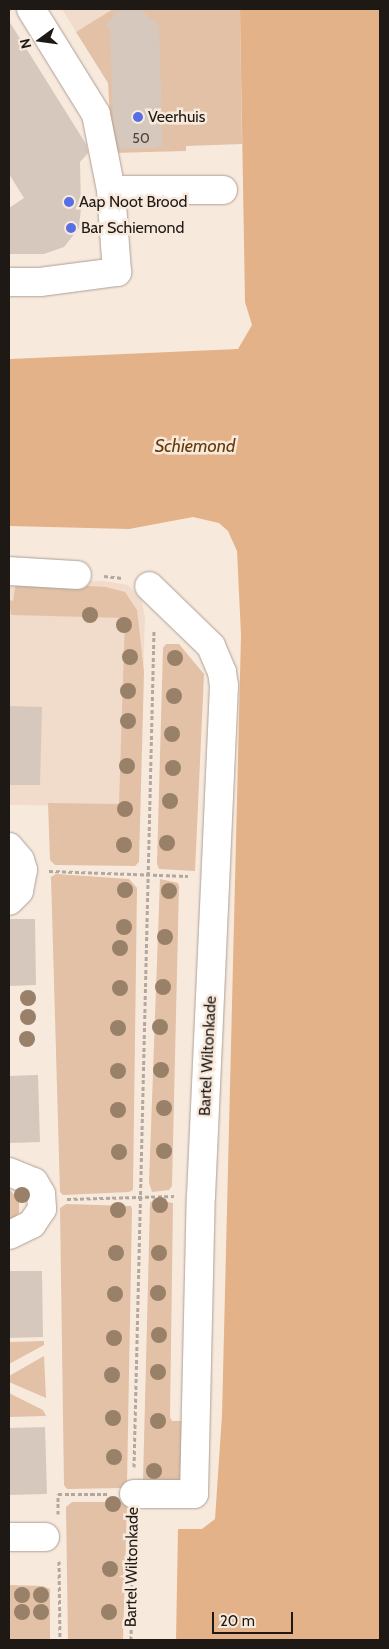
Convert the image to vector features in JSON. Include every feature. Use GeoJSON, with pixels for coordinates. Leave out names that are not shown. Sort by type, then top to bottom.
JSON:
{"type":"FeatureCollection","features":[{"type":"Feature","properties":{"kind":"street"},"geometry":{"type":"LineString","coordinates":[[9,282],[40,282],[117,272],[111,190],[96,114],[31,9]]}},
{"type":"Feature","properties":{"kind":"street"},"geometry":{"type":"LineString","coordinates":[[111,190],[223,190]]}},
{"type":"Feature","properties":{"kind":"street"},"geometry":{"type":"LineString","coordinates":[[9,572],[77,575]]}},
{"type":"Feature","properties":{"kind":"street","name":"Bartel Wiltonkade"},"geometry":{"type":"LineString","coordinates":[[134,1494],[194,1494],[201,1196],[217,878],[222,672],[211,646],[149,586]]}},
{"type":"Feature","properties":{"kind":"street"},"geometry":{"type":"LineString","coordinates":[[9,847],[20,860],[23,870],[19,891],[9,901]]}},
{"type":"Feature","properties":{"kind":"street"},"geometry":{"type":"LineString","coordinates":[[9,1172],[34,1182],[42,1200],[39,1217],[22,1230],[9,1235]]}},
{"type":"Feature","properties":{"kind":"street"},"geometry":{"type":"LineString","coordinates":[[9,1537],[52,1537]]}},
{"type":"Feature","properties":{"kind":"path"},"geometry":{"type":"LineString","coordinates":[[77,575],[122,577],[149,586]]}},
{"type":"Feature","properties":{"kind":"path","name":"Bartel Wiltonkade"},"geometry":{"type":"LineString","coordinates":[[131,1640],[146,873],[154,626]]}},
{"type":"Feature","properties":{"kind":"path"},"geometry":{"type":"LineString","coordinates":[[23,870],[146,873],[217,878]]}},
{"type":"Feature","properties":{"kind":"path"},"geometry":{"type":"LineString","coordinates":[[42,1200],[201,1196]]}},
{"type":"Feature","properties":{"kind":"path"},"geometry":{"type":"LineString","coordinates":[[60,1640],[52,1537],[58,1494],[134,1494]]}},
{"type":"Feature","properties":{"kind":"shaded area"},"geometry":{"type":"Polygon","coordinates":[[[62,9],[113,9],[76,32],[62,9]]]}},
{"type":"Feature","properties":{"kind":"shaded area"},"geometry":{"type":"Polygon","coordinates":[[[113,9],[240,9],[242,144],[186,146],[186,151],[112,153],[108,83],[76,32],[113,9]]]}},
{"type":"Feature","properties":{"kind":"shaded area"},"geometry":{"type":"Polygon","coordinates":[[[104,581],[128,585],[142,600],[145,619],[139,806],[9,805],[9,582],[104,581]]]}},
{"type":"Feature","properties":{"kind":"shaded area"},"geometry":{"type":"Polygon","coordinates":[[[16,582],[106,587],[125,592],[137,610],[144,672],[139,862],[135,866],[55,865],[50,860],[48,803],[119,804],[125,618],[11,615],[9,600],[13,601],[16,582]]]}},
{"type":"Feature","properties":{"kind":"shaded area"},"geometry":{"type":"Polygon","coordinates":[[[166,644],[179,644],[204,674],[195,871],[159,869],[157,864],[163,648],[166,644]]]}},
{"type":"Feature","properties":{"kind":"shaded area"},"geometry":{"type":"Polygon","coordinates":[[[56,874],[129,879],[137,888],[133,1190],[129,1192],[63,1195],[60,1192],[51,877],[56,874]]]}},
{"type":"Feature","properties":{"kind":"shaded area"},"geometry":{"type":"Polygon","coordinates":[[[160,879],[178,883],[179,886],[172,1186],[169,1190],[152,1192],[149,1183],[160,879]]]}},
{"type":"Feature","properties":{"kind":"shaded area"},"geometry":{"type":"Polygon","coordinates":[[[9,1189],[19,1200],[19,1213],[9,1225],[9,1189]]]}},
{"type":"Feature","properties":{"kind":"shaded area"},"geometry":{"type":"Polygon","coordinates":[[[153,1200],[173,1203],[170,1417],[172,1421],[183,1421],[185,1482],[143,1482],[150,1203],[153,1200]]]}},
{"type":"Feature","properties":{"kind":"shaded area"},"geometry":{"type":"Polygon","coordinates":[[[66,1204],[131,1206],[132,1209],[127,1483],[124,1488],[67,1489],[64,1485],[60,1208],[66,1204]]]}},
{"type":"Feature","properties":{"kind":"shaded area"},"geometry":{"type":"Polygon","coordinates":[[[44,1341],[44,1345],[9,1364],[9,1342],[44,1341]]]}},
{"type":"Feature","properties":{"kind":"shaded area"},"geometry":{"type":"Polygon","coordinates":[[[44,1356],[46,1398],[9,1382],[9,1376],[44,1356]]]}},
{"type":"Feature","properties":{"kind":"shaded area"},"geometry":{"type":"Polygon","coordinates":[[[9,1393],[43,1410],[46,1416],[9,1417],[9,1393]]]}},
{"type":"Feature","properties":{"kind":"shaded area"},"geometry":{"type":"Polygon","coordinates":[[[72,1502],[124,1502],[127,1505],[123,1640],[68,1640],[66,1507],[72,1502]]]}},
{"type":"Feature","properties":{"kind":"shaded area"},"geometry":{"type":"Polygon","coordinates":[[[9,1585],[43,1586],[50,1589],[50,1640],[9,1640],[9,1585]]]}},
{"type":"Feature","properties":{"kind":"water","name":"Schiemond"},"geometry":{"type":"Polygon","coordinates":[[[240,9],[380,9],[380,1640],[176,1640],[178,1529],[202,1529],[215,1519],[222,1415],[241,635],[237,551],[228,531],[219,523],[193,517],[129,529],[9,526],[10,359],[238,349],[252,325],[245,302],[240,9]]]}},
{"type":"Feature","properties":{"kind":"building","name":"Veerhuis"},"geometry":{"type":"Polygon","coordinates":[[[141,10],[159,26],[163,147],[119,149],[113,120],[110,29],[106,24],[117,11],[141,10]]]}},
{"type":"Feature","properties":{"kind":"building"},"geometry":{"type":"Polygon","coordinates":[[[9,21],[86,144],[88,153],[80,162],[81,208],[79,228],[64,247],[44,254],[9,254],[9,208],[24,198],[9,174],[9,21]]]}},
{"type":"Feature","properties":{"kind":"building"},"geometry":{"type":"Polygon","coordinates":[[[9,706],[42,707],[40,785],[9,785],[9,706]]]}},
{"type":"Feature","properties":{"kind":"building"},"geometry":{"type":"Polygon","coordinates":[[[9,919],[35,919],[36,985],[9,986],[9,919]]]}},
{"type":"Feature","properties":{"kind":"building"},"geometry":{"type":"Polygon","coordinates":[[[38,1075],[40,1142],[9,1143],[9,1076],[38,1075]]]}},
{"type":"Feature","properties":{"kind":"building"},"geometry":{"type":"Polygon","coordinates":[[[9,1271],[42,1271],[43,1337],[9,1338],[9,1271]]]}},
{"type":"Feature","properties":{"kind":"building"},"geometry":{"type":"Polygon","coordinates":[[[45,1427],[47,1494],[9,1495],[9,1428],[45,1427]]]}},
{"type":"Feature","properties":{"kind":"place","name":"Veerhuis"},"geometry":{"type":"Point","coordinates":[138,117]}},
{"type":"Feature","properties":{"kind":"place","name":"Aap Noot Brood"},"geometry":{"type":"Point","coordinates":[69,202]}},
{"type":"Feature","properties":{"kind":"place","name":"Bar Schiemond"},"geometry":{"type":"Point","coordinates":[71,228]}}]}
